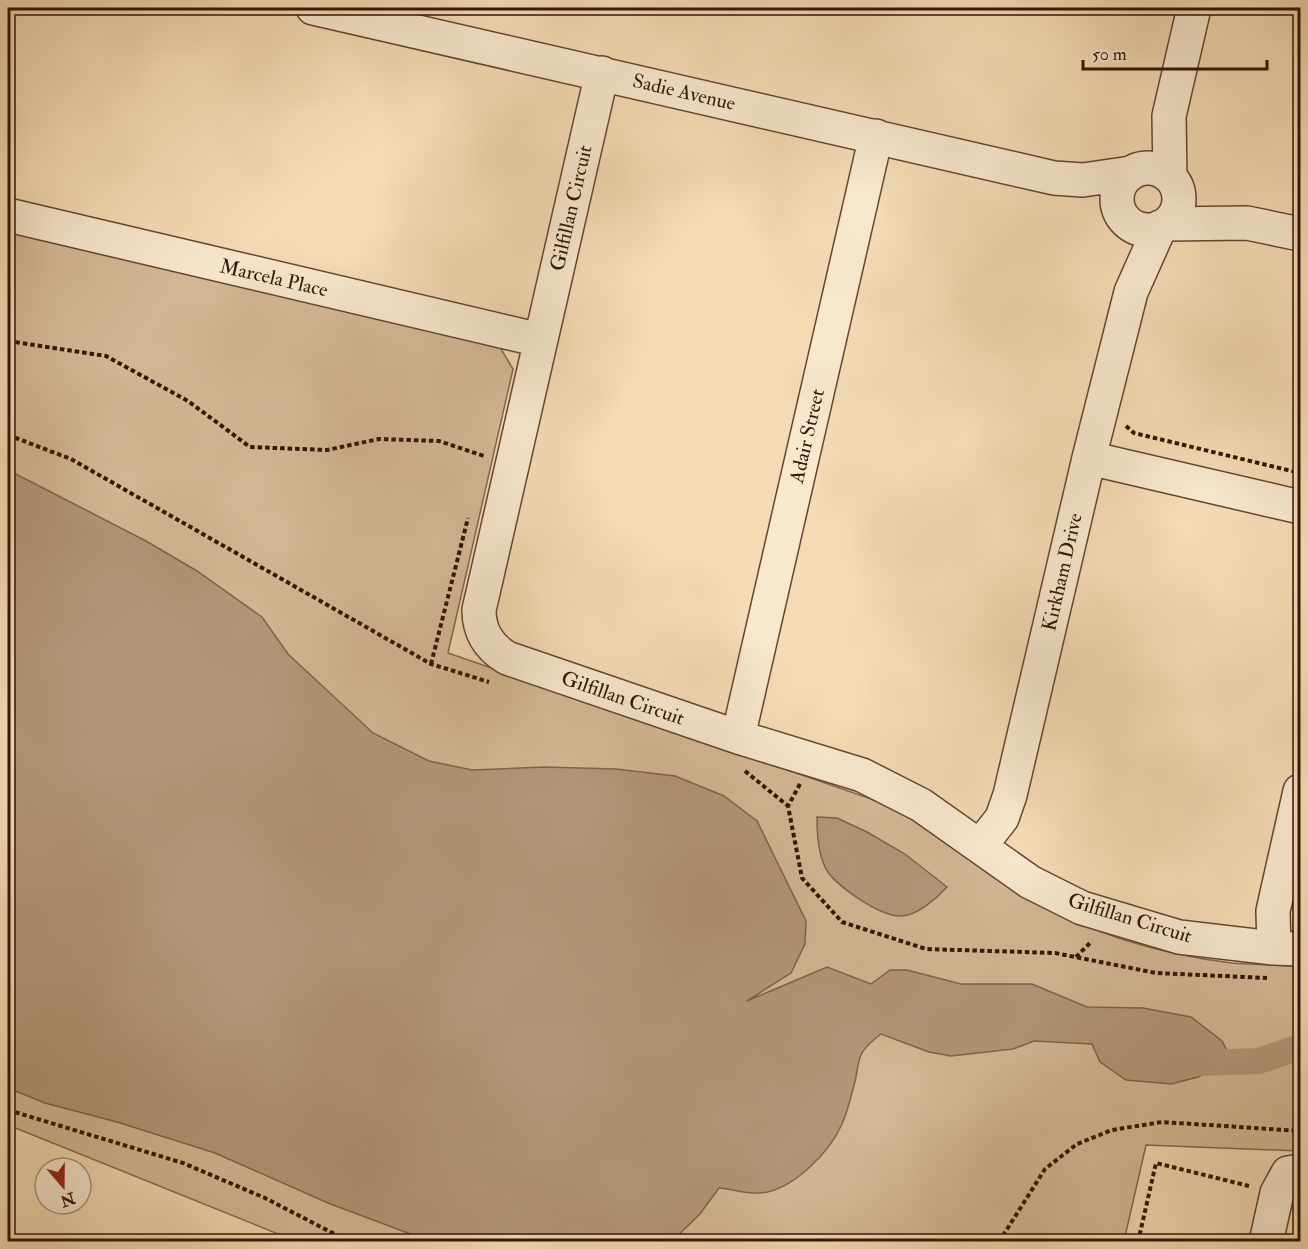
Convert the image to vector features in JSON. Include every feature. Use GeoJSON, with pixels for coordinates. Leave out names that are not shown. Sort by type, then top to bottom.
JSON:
{"type":"FeatureCollection","features":[{"type":"Feature","properties":{"kind":"street"},"geometry":{"type":"LineString","coordinates":[[1194,8],[1154,176],[1197,200],[1247,223],[1300,234]]}},
{"type":"Feature","properties":{"kind":"street","name":"Sadie Avenue"},"geometry":{"type":"LineString","coordinates":[[324,9],[1054,178],[1083,180],[1154,176]]}},
{"type":"Feature","properties":{"kind":"street","name":"Gilfillan Circuit"},"geometry":{"type":"LineString","coordinates":[[602,74],[479,609],[479,621],[493,650],[507,658],[738,753],[813,760],[861,775],[921,805],[1030,882],[1082,908],[1179,937],[1284,959]]}},
{"type":"Feature","properties":{"kind":"street","name":"Adair Street"},"geometry":{"type":"LineString","coordinates":[[738,753],[876,136]]}},
{"type":"Feature","properties":{"kind":"street","name":"Kirkham Drive"},"geometry":{"type":"LineString","coordinates":[[980,846],[1002,818],[1010,795],[1089,458],[1131,292],[1163,225],[1177,209],[1179,197],[1154,176],[1125,177],[1118,190],[1118,205],[1123,216],[1131,292]]}},
{"type":"Feature","properties":{"kind":"street","name":"Sadie Avenue"},"geometry":{"type":"LineString","coordinates":[[1054,178],[1123,216],[1132,225],[1146,229],[1163,225]]}},
{"type":"Feature","properties":{"kind":"street","name":"Marcela Place"},"geometry":{"type":"LineString","coordinates":[[8,215],[540,340]]}},
{"type":"Feature","properties":{"kind":"street"},"geometry":{"type":"LineString","coordinates":[[1163,225],[1247,223]]}},
{"type":"Feature","properties":{"kind":"street"},"geometry":{"type":"LineString","coordinates":[[1089,458],[1300,507]]}},
{"type":"Feature","properties":{"kind":"street"},"geometry":{"type":"LineString","coordinates":[[1284,959],[1273,911],[1300,791]]}},
{"type":"Feature","properties":{"kind":"street"},"geometry":{"type":"LineString","coordinates":[[1266,1242],[1277,1193],[1288,1173],[1300,1171]]}},
{"type":"Feature","properties":{"kind":"path"},"geometry":{"type":"LineString","coordinates":[[8,340],[106,356],[188,401],[250,447],[327,450],[379,439],[439,441],[484,456]]}},
{"type":"Feature","properties":{"kind":"path"},"geometry":{"type":"LineString","coordinates":[[1121,422],[1134,433],[1300,473]]}},
{"type":"Feature","properties":{"kind":"path"},"geometry":{"type":"LineString","coordinates":[[8,435],[71,459],[431,664],[497,684]]}},
{"type":"Feature","properties":{"kind":"path"},"geometry":{"type":"LineString","coordinates":[[738,753],[749,773],[788,806],[802,878],[842,922],[926,949],[1055,953],[1156,973],[1284,959]]}},
{"type":"Feature","properties":{"kind":"path"},"geometry":{"type":"LineString","coordinates":[[788,806],[813,760]]}},
{"type":"Feature","properties":{"kind":"path"},"geometry":{"type":"LineString","coordinates":[[8,1110],[183,1163],[265,1198],[350,1242]]}},
{"type":"Feature","properties":{"kind":"path"},"geometry":{"type":"LineString","coordinates":[[999,1242],[1045,1169],[1077,1144],[1112,1130],[1162,1122],[1300,1131]]}},
{"type":"Feature","properties":{"kind":"path"},"geometry":{"type":"LineString","coordinates":[[1138,1242],[1156,1163],[1277,1193]]}},
{"type":"Feature","properties":{"kind":"shaded area"},"geometry":{"type":"Polygon","coordinates":[[[8,230],[497,342],[513,369],[448,653],[880,802],[932,831],[992,876],[1028,898],[1083,925],[1112,936],[1171,952],[1232,963],[1300,966],[1300,1151],[1146,1145],[1124,1241],[298,1242],[93,1159],[93,1156],[85,1156],[8,1125],[8,230]]]}},
{"type":"Feature","properties":{"kind":"shaded area"},"geometry":{"type":"Polygon","coordinates":[[[8,470],[146,541],[197,571],[262,617],[288,654],[373,733],[429,761],[472,770],[544,767],[616,769],[675,776],[724,796],[757,821],[806,921],[805,944],[791,973],[747,1001],[827,967],[871,984],[890,970],[907,970],[961,984],[1032,984],[1087,1007],[1143,1008],[1191,1017],[1222,1041],[1233,1062],[1198,1077],[1171,1084],[1126,1080],[1100,1062],[1092,1044],[1034,1041],[1013,1049],[951,1056],[929,1052],[881,1034],[862,1053],[844,1120],[819,1158],[797,1178],[772,1191],[755,1193],[719,1188],[700,1214],[671,1242],[593,1242],[579,1238],[563,1242],[429,1241],[328,1203],[215,1153],[117,1122],[45,1103],[8,1088],[8,470]]]}},
{"type":"Feature","properties":{"kind":"shaded area"},"geometry":{"type":"Polygon","coordinates":[[[817,817],[837,818],[867,832],[905,854],[947,887],[926,906],[907,915],[892,915],[870,906],[847,891],[825,867],[819,849],[817,817]]]}},
{"type":"Feature","properties":{"kind":"waterway"},"geometry":{"type":"LineString","coordinates":[[1199,1063],[1259,1061],[1300,1047]]}}]}
